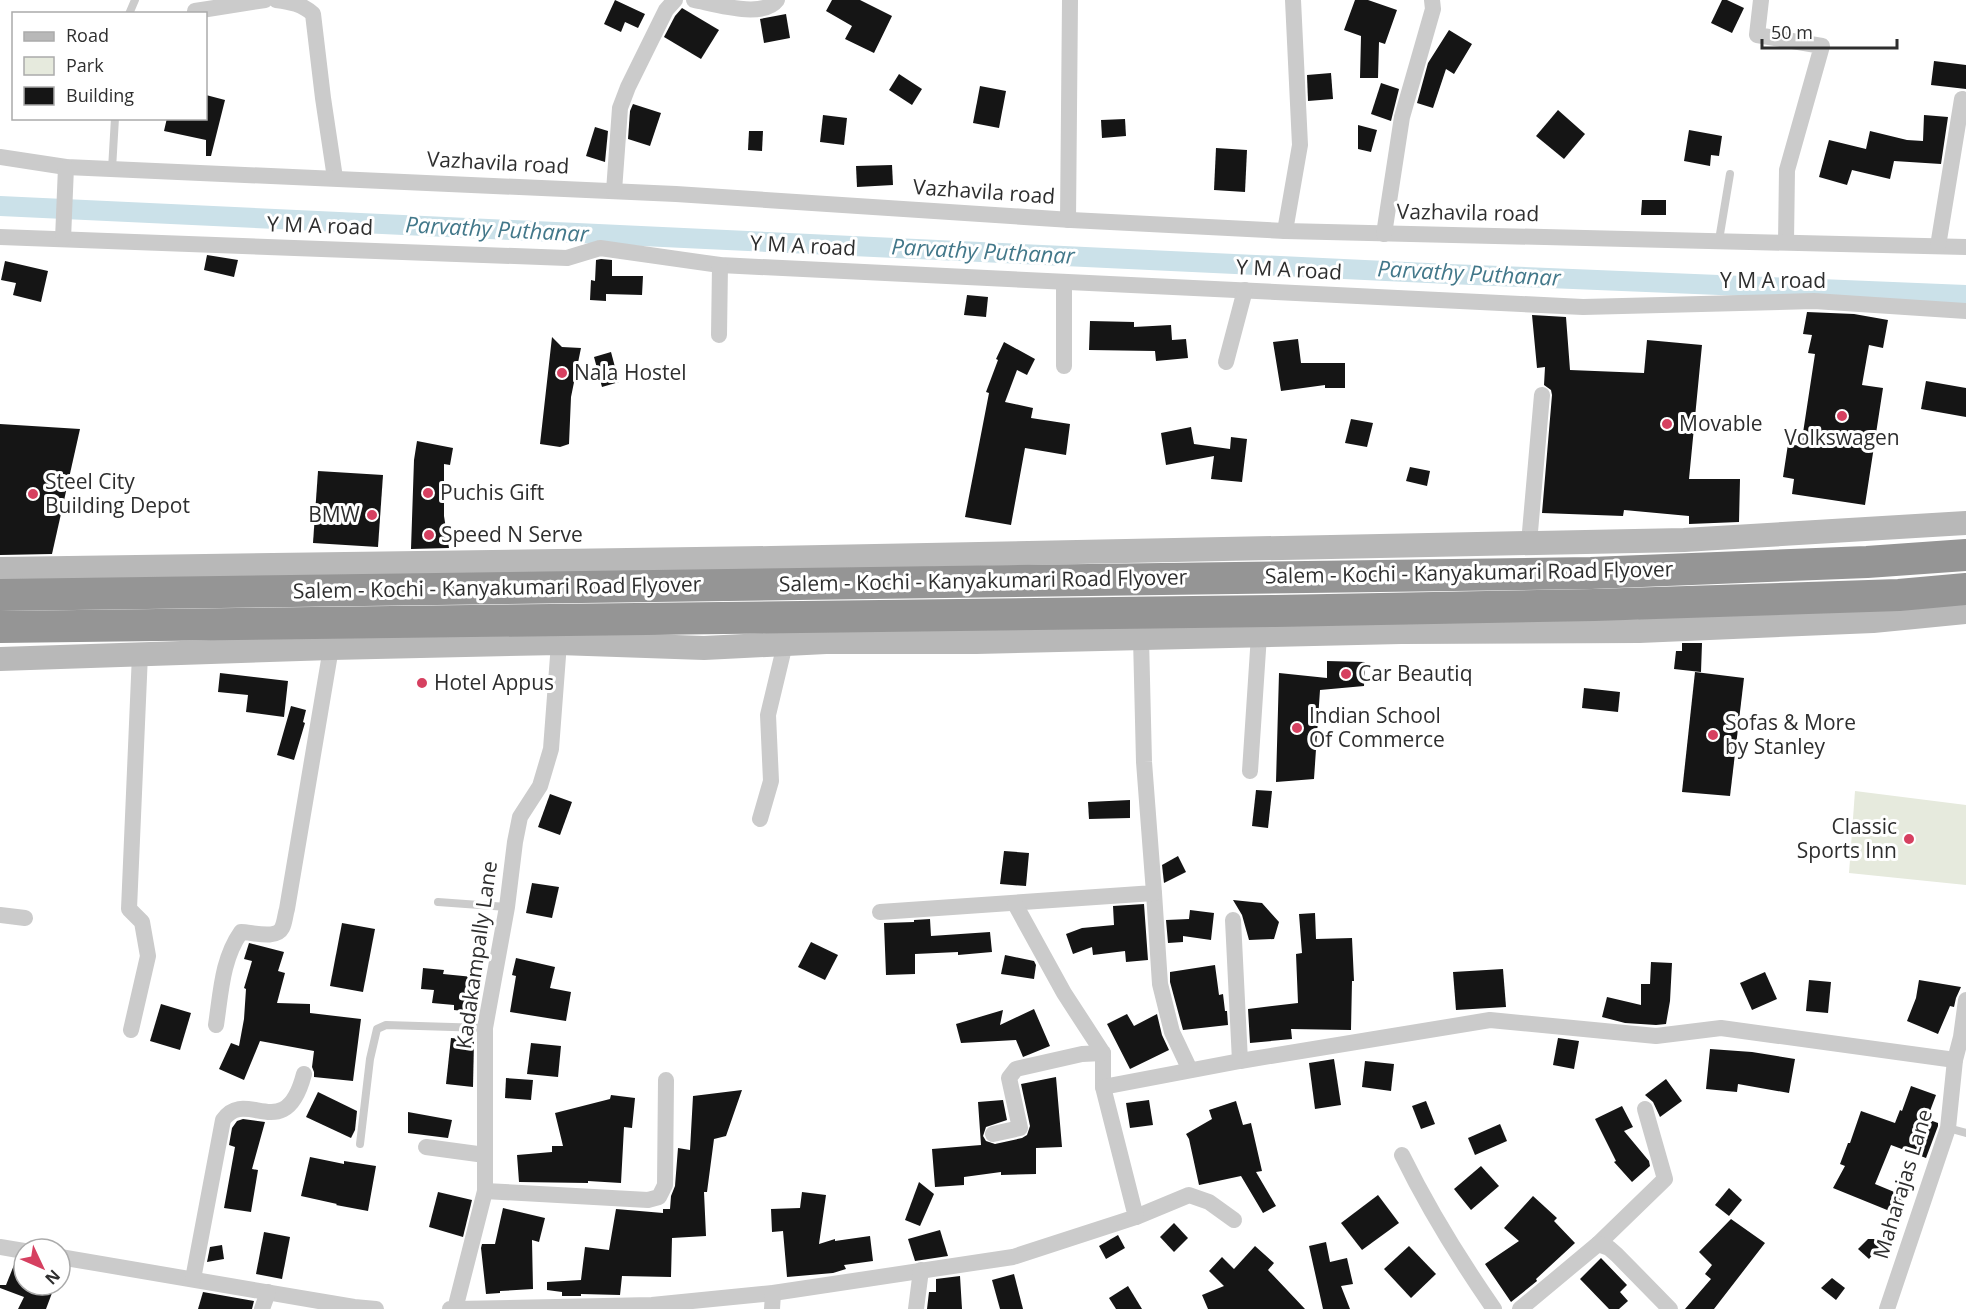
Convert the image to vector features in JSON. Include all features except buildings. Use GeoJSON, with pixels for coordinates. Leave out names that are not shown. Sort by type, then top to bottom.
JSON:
{"type":"FeatureCollection","features":[{"type":"Feature","properties":{"kind":"highway","name":"Salem - Kochi - Kanyakumari Road Flyover"},"geometry":{"type":"LineString","coordinates":[[0,595],[1591,573],[1867,562],[1966,555]]}},
{"type":"Feature","properties":{"kind":"highway","name":"Salem - Kochi - Kanyakumari Road Flyover"},"geometry":{"type":"LineString","coordinates":[[0,627],[1582,605],[1899,595],[1966,589]]}},
{"type":"Feature","properties":{"kind":"street"},"geometry":{"type":"LineString","coordinates":[[195,11],[265,0]]}},
{"type":"Feature","properties":{"kind":"street"},"geometry":{"type":"LineString","coordinates":[[276,0],[293,2],[305,7],[313,15],[336,178]]}},
{"type":"Feature","properties":{"kind":"street"},"geometry":{"type":"LineString","coordinates":[[614,192],[620,108],[666,10],[675,0]]}},
{"type":"Feature","properties":{"kind":"street"},"geometry":{"type":"LineString","coordinates":[[694,0],[755,10],[773,6],[777,0]]}},
{"type":"Feature","properties":{"kind":"street"},"geometry":{"type":"LineString","coordinates":[[1068,220],[1070,0]]}},
{"type":"Feature","properties":{"kind":"street"},"geometry":{"type":"LineString","coordinates":[[1285,231],[1300,145],[1293,0]]}},
{"type":"Feature","properties":{"kind":"street"},"geometry":{"type":"LineString","coordinates":[[1384,234],[1402,117],[1433,9],[1432,0]]}},
{"type":"Feature","properties":{"kind":"street"},"geometry":{"type":"LineString","coordinates":[[1761,0],[1757,35],[1822,46],[1787,170],[1786,242]]}},
{"type":"Feature","properties":{"kind":"street"},"geometry":{"type":"LineString","coordinates":[[1938,246],[1962,99]]}},
{"type":"Feature","properties":{"kind":"street","name":"Vazhavila road"},"geometry":{"type":"LineString","coordinates":[[0,157],[66,173],[112,169],[336,178],[1285,231],[1966,247]]}},
{"type":"Feature","properties":{"kind":"street"},"geometry":{"type":"LineString","coordinates":[[63,233],[66,173]]}},
{"type":"Feature","properties":{"kind":"street","name":"Y M A road"},"geometry":{"type":"LineString","coordinates":[[0,237],[63,233],[567,258],[600,248],[720,265],[1583,307],[1814,301],[1966,311]]}},
{"type":"Feature","properties":{"kind":"street"},"geometry":{"type":"LineString","coordinates":[[719,335],[720,265]]}},
{"type":"Feature","properties":{"kind":"street"},"geometry":{"type":"LineString","coordinates":[[1064,282],[1064,366]]}},
{"type":"Feature","properties":{"kind":"street"},"geometry":{"type":"LineString","coordinates":[[1226,362],[1245,290]]}},
{"type":"Feature","properties":{"kind":"street"},"geometry":{"type":"LineString","coordinates":[[1529,543],[1542,395]]}},
{"type":"Feature","properties":{"kind":"street"},"geometry":{"type":"LineString","coordinates":[[0,569],[782,558],[1684,540],[1966,523]]}},
{"type":"Feature","properties":{"kind":"street"},"geometry":{"type":"LineString","coordinates":[[0,659],[559,643],[704,648],[785,644],[1413,632],[1639,631],[1873,621],[1966,612]]}},
{"type":"Feature","properties":{"kind":"street"},"geometry":{"type":"LineString","coordinates":[[1250,771],[1259,635]]}},
{"type":"Feature","properties":{"kind":"street"},"geometry":{"type":"LineString","coordinates":[[1141,638],[1144,762],[1160,984],[1172,1032],[1190,1070]]}},
{"type":"Feature","properties":{"kind":"street","name":"Kadakampally Lane"},"geometry":{"type":"LineString","coordinates":[[455,1309],[485,1191],[485,1028],[507,907],[520,817],[540,786],[551,749],[559,643]]}},
{"type":"Feature","properties":{"kind":"street"},"geometry":{"type":"LineString","coordinates":[[760,819],[771,781],[768,715],[785,644]]}},
{"type":"Feature","properties":{"kind":"street"},"geometry":{"type":"LineString","coordinates":[[216,1025],[225,963],[232,945],[241,932],[270,935],[282,929],[331,648]]}},
{"type":"Feature","properties":{"kind":"street"},"geometry":{"type":"LineString","coordinates":[[131,1030],[148,956],[142,922],[129,909],[140,654]]}},
{"type":"Feature","properties":{"kind":"street"},"geometry":{"type":"LineString","coordinates":[[880,912],[1154,893]]}},
{"type":"Feature","properties":{"kind":"street"},"geometry":{"type":"LineString","coordinates":[[1015,904],[1064,993],[1103,1053],[1103,1087],[1136,1217]]}},
{"type":"Feature","properties":{"kind":"street"},"geometry":{"type":"LineString","coordinates":[[0,915],[25,918]]}},
{"type":"Feature","properties":{"kind":"street"},"geometry":{"type":"LineString","coordinates":[[1233,920],[1240,1060]]}},
{"type":"Feature","properties":{"kind":"street","name":"Maharajas Lane"},"geometry":{"type":"LineString","coordinates":[[1887,1309],[1948,1128],[1955,1060],[1964,1037],[1966,1000]]}},
{"type":"Feature","properties":{"kind":"street"},"geometry":{"type":"LineString","coordinates":[[1103,1087],[1240,1060],[1490,1020],[1656,1036],[1721,1028],[1955,1060]]}},
{"type":"Feature","properties":{"kind":"street"},"geometry":{"type":"LineString","coordinates":[[993,1134],[1020,1128],[1009,1078],[1016,1069],[1082,1054],[1103,1053]]}},
{"type":"Feature","properties":{"kind":"street"},"geometry":{"type":"LineString","coordinates":[[193,1279],[223,1120],[228,1113],[236,1110],[282,1112],[295,1098],[304,1074]]}},
{"type":"Feature","properties":{"kind":"street"},"geometry":{"type":"LineString","coordinates":[[485,1191],[648,1200],[659,1197],[665,1185],[666,1080]]}},
{"type":"Feature","properties":{"kind":"street"},"geometry":{"type":"LineString","coordinates":[[1520,1309],[1598,1244],[1665,1179],[1645,1109]]}},
{"type":"Feature","properties":{"kind":"street"},"geometry":{"type":"LineString","coordinates":[[426,1147],[485,1155]]}},
{"type":"Feature","properties":{"kind":"street"},"geometry":{"type":"LineString","coordinates":[[1402,1155],[1414,1180],[1494,1309]]}},
{"type":"Feature","properties":{"kind":"street"},"geometry":{"type":"LineString","coordinates":[[450,1309],[652,1307],[772,1301],[921,1270],[1013,1257],[1136,1217],[1189,1195],[1209,1202],[1234,1220]]}},
{"type":"Feature","properties":{"kind":"street"},"geometry":{"type":"LineString","coordinates":[[1598,1244],[1609,1248],[1617,1255],[1670,1309]]}},
{"type":"Feature","properties":{"kind":"street"},"geometry":{"type":"LineString","coordinates":[[72,1259],[376,1309]]}},
{"type":"Feature","properties":{"kind":"street"},"geometry":{"type":"LineString","coordinates":[[916,1309],[921,1270]]}},
{"type":"Feature","properties":{"kind":"street"},"geometry":{"type":"LineString","coordinates":[[262,1309],[268,1292]]}},
{"type":"Feature","properties":{"kind":"lane"},"geometry":{"type":"LineString","coordinates":[[112,169],[115,120]]}},
{"type":"Feature","properties":{"kind":"lane"},"geometry":{"type":"LineString","coordinates":[[1719,240],[1730,174]]}},
{"type":"Feature","properties":{"kind":"lane"},"geometry":{"type":"LineString","coordinates":[[438,902],[507,907]]}},
{"type":"Feature","properties":{"kind":"lane"},"geometry":{"type":"LineString","coordinates":[[360,1144],[370,1059],[377,1029],[386,1025],[485,1028]]}},
{"type":"Feature","properties":{"kind":"lane"},"geometry":{"type":"LineString","coordinates":[[1948,1128],[1966,1133]]}},
{"type":"Feature","properties":{"kind":"green space","name":"Classic Sports Inn"},"geometry":{"type":"Polygon","coordinates":[[[1855,791],[1966,805],[1966,885],[1849,873],[1855,791]]]}},
{"type":"Feature","properties":{"kind":"waterway","name":"Parvathy Puthanar"},"geometry":{"type":"LineString","coordinates":[[0,206],[1449,274],[1966,295]]}},
{"type":"Feature","properties":{"kind":"place","name":"Nala Hostel"},"geometry":{"type":"Point","coordinates":[562,373]}},
{"type":"Feature","properties":{"kind":"place","name":"Volkswagen"},"geometry":{"type":"Point","coordinates":[1842,416]}},
{"type":"Feature","properties":{"kind":"place","name":"Movable"},"geometry":{"type":"Point","coordinates":[1667,424]}},
{"type":"Feature","properties":{"kind":"place","name":"Puchis Gift"},"geometry":{"type":"Point","coordinates":[428,493]}},
{"type":"Feature","properties":{"kind":"place","name":"Steel City Building Depot"},"geometry":{"type":"Point","coordinates":[33,494]}},
{"type":"Feature","properties":{"kind":"place","name":"BMW"},"geometry":{"type":"Point","coordinates":[372,515]}},
{"type":"Feature","properties":{"kind":"place","name":"Speed N Serve"},"geometry":{"type":"Point","coordinates":[429,535]}},
{"type":"Feature","properties":{"kind":"place","name":"Car Beautiq"},"geometry":{"type":"Point","coordinates":[1346,674]}},
{"type":"Feature","properties":{"kind":"place","name":"Hotel Appus"},"geometry":{"type":"Point","coordinates":[422,683]}},
{"type":"Feature","properties":{"kind":"place","name":"Indian School Of Commerce"},"geometry":{"type":"Point","coordinates":[1297,728]}},
{"type":"Feature","properties":{"kind":"place","name":"Sofas & More by Stanley"},"geometry":{"type":"Point","coordinates":[1713,735]}},
{"type":"Feature","properties":{"kind":"place","name":"Classic Sports Inn"},"geometry":{"type":"Point","coordinates":[1909,839]}}]}
